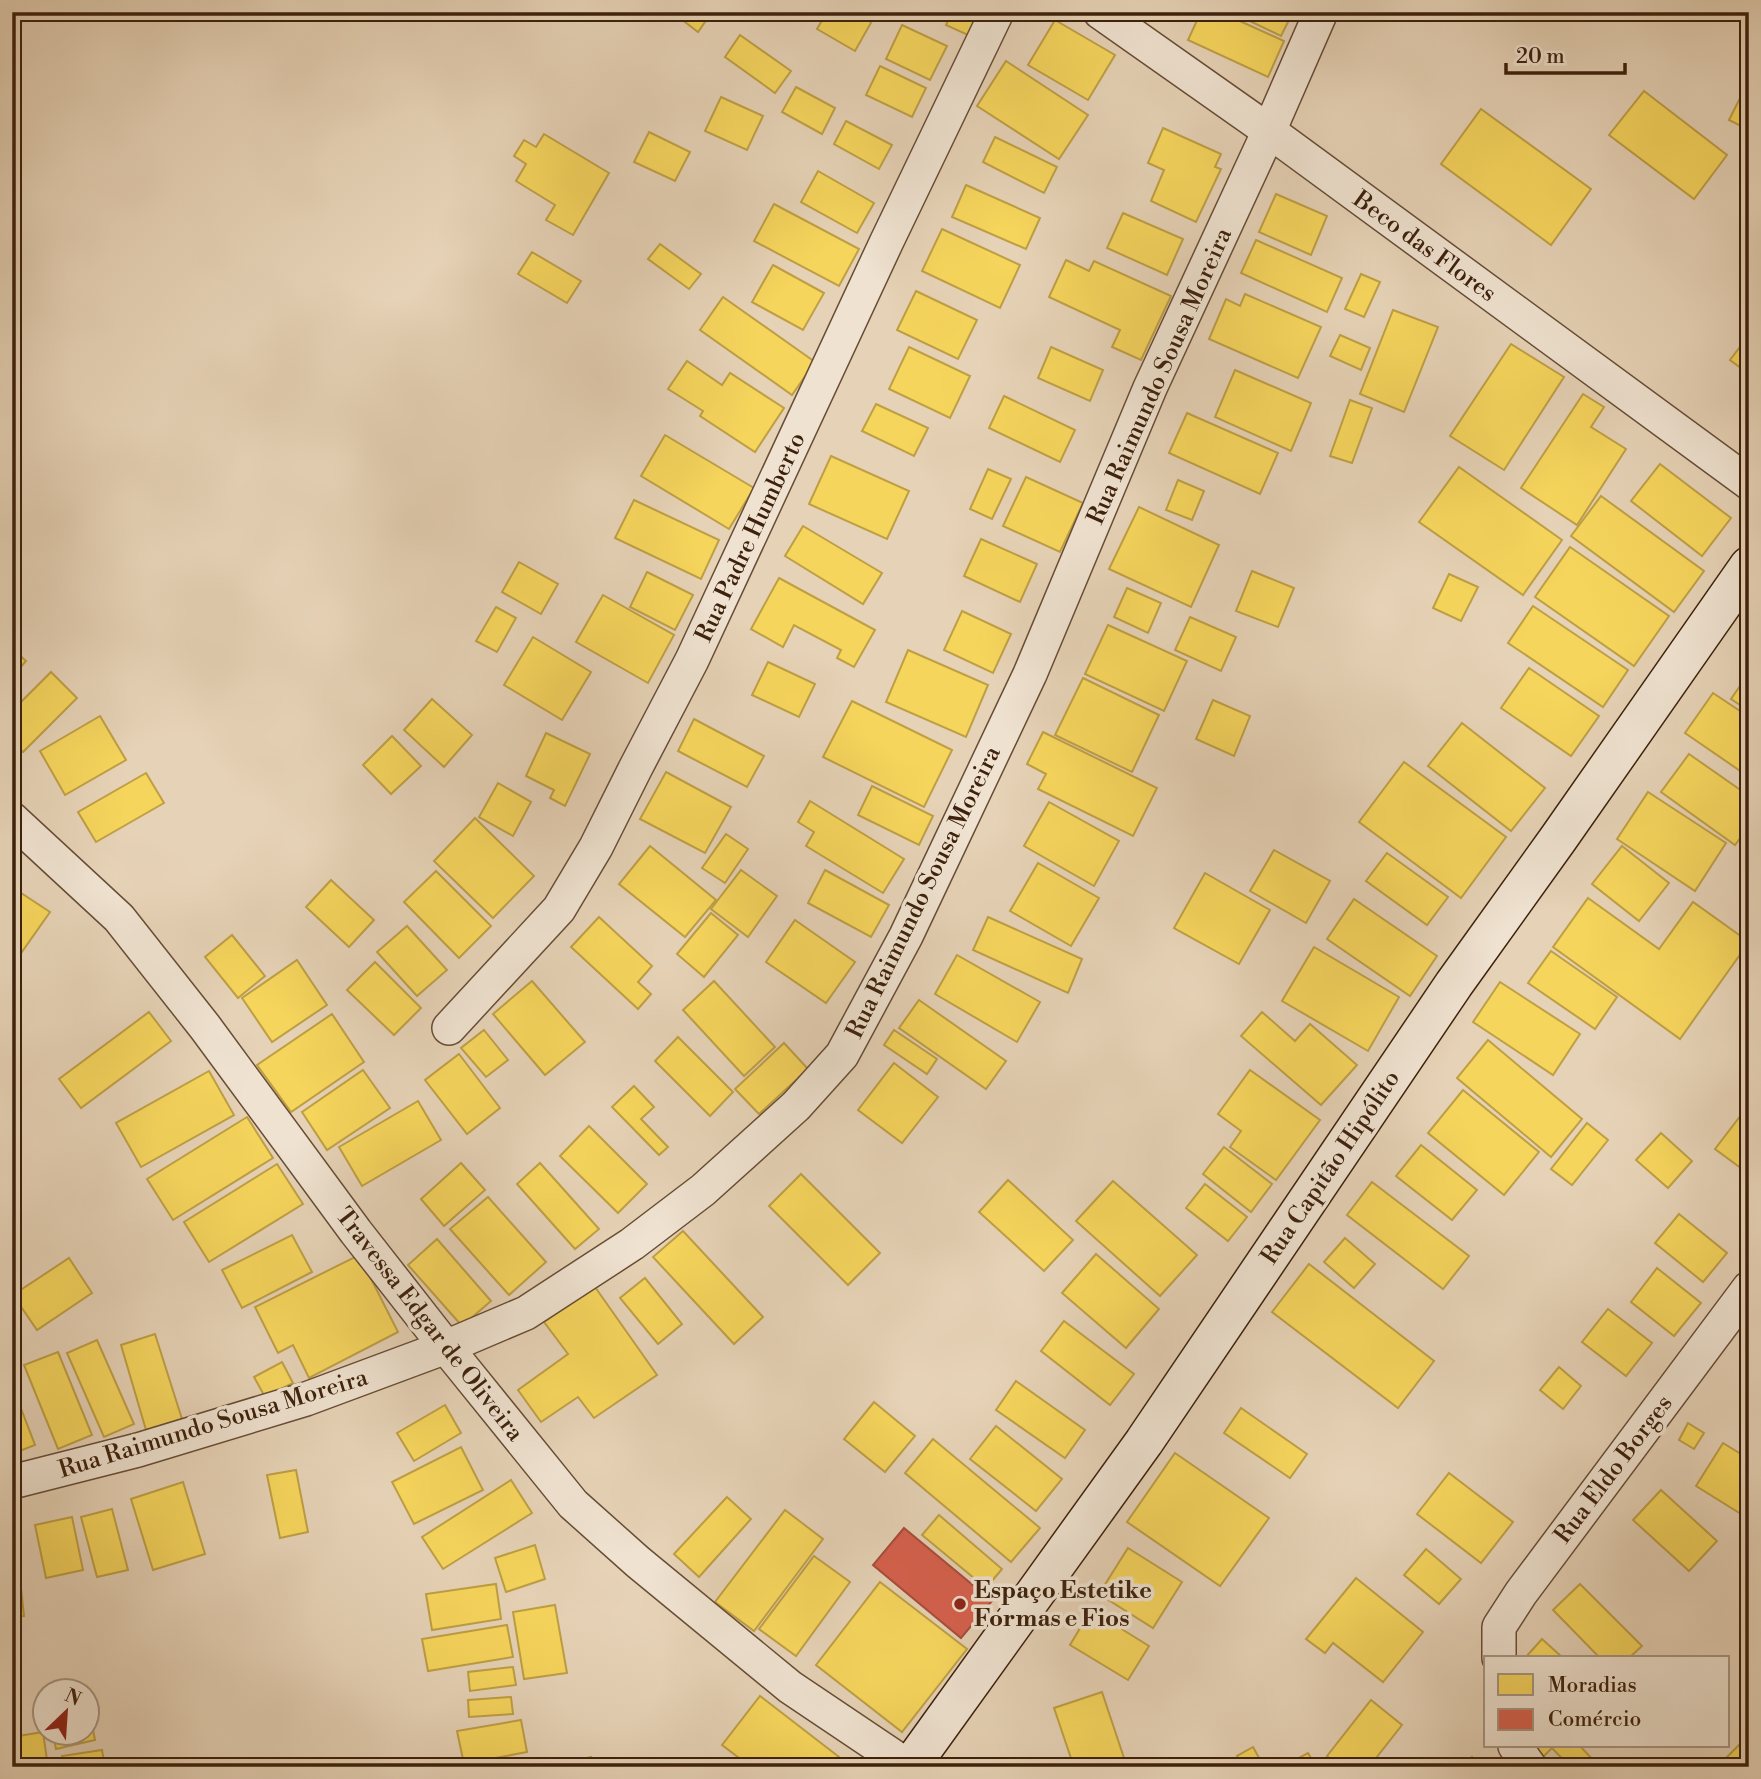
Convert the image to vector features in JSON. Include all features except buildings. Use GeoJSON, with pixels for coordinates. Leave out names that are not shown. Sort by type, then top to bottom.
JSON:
{"type":"FeatureCollection","features":[{"type":"Feature","properties":{"kind":"main road","name":"Rua Capitão Hipólito"},"geometry":{"type":"LineString","coordinates":[[910,1767],[1144,1442],[1454,984],[1749,566]]}},
{"type":"Feature","properties":{"kind":"street","name":"Rua Padre Humberto"},"geometry":{"type":"LineString","coordinates":[[449,1028],[558,909],[596,847],[692,660],[997,12]]}},
{"type":"Feature","properties":{"kind":"street","name":"Beco das Flores"},"geometry":{"type":"LineString","coordinates":[[1100,12],[1269,131],[1749,483]]}},
{"type":"Feature","properties":{"kind":"street","name":"Rua Raimundo Sousa Moreira"},"geometry":{"type":"LineString","coordinates":[[12,1482],[138,1450],[306,1399],[446,1347],[526,1313],[632,1244],[703,1190],[796,1106],[842,1055],[906,936],[1030,674],[1150,388],[1321,12]]}},
{"type":"Feature","properties":{"kind":"street","name":"Travessa Edgar de Oliveira"},"geometry":{"type":"LineString","coordinates":[[12,819],[119,918],[205,1027],[356,1232],[573,1504],[638,1562],[790,1687],[910,1767]]}},
{"type":"Feature","properties":{"kind":"street","name":"Rua Eldo Borges"},"geometry":{"type":"LineString","coordinates":[[1499,1656],[1499,1627],[1521,1593],[1749,1288]]}},
{"type":"Feature","properties":{"kind":"street"},"geometry":{"type":"LineString","coordinates":[[1516,1748],[1530,1767]]}},
{"type":"Feature","properties":{"kind":"place","name":"Espaço Estetike Formas e Fios"},"geometry":{"type":"Point","coordinates":[960,1604]}}]}
